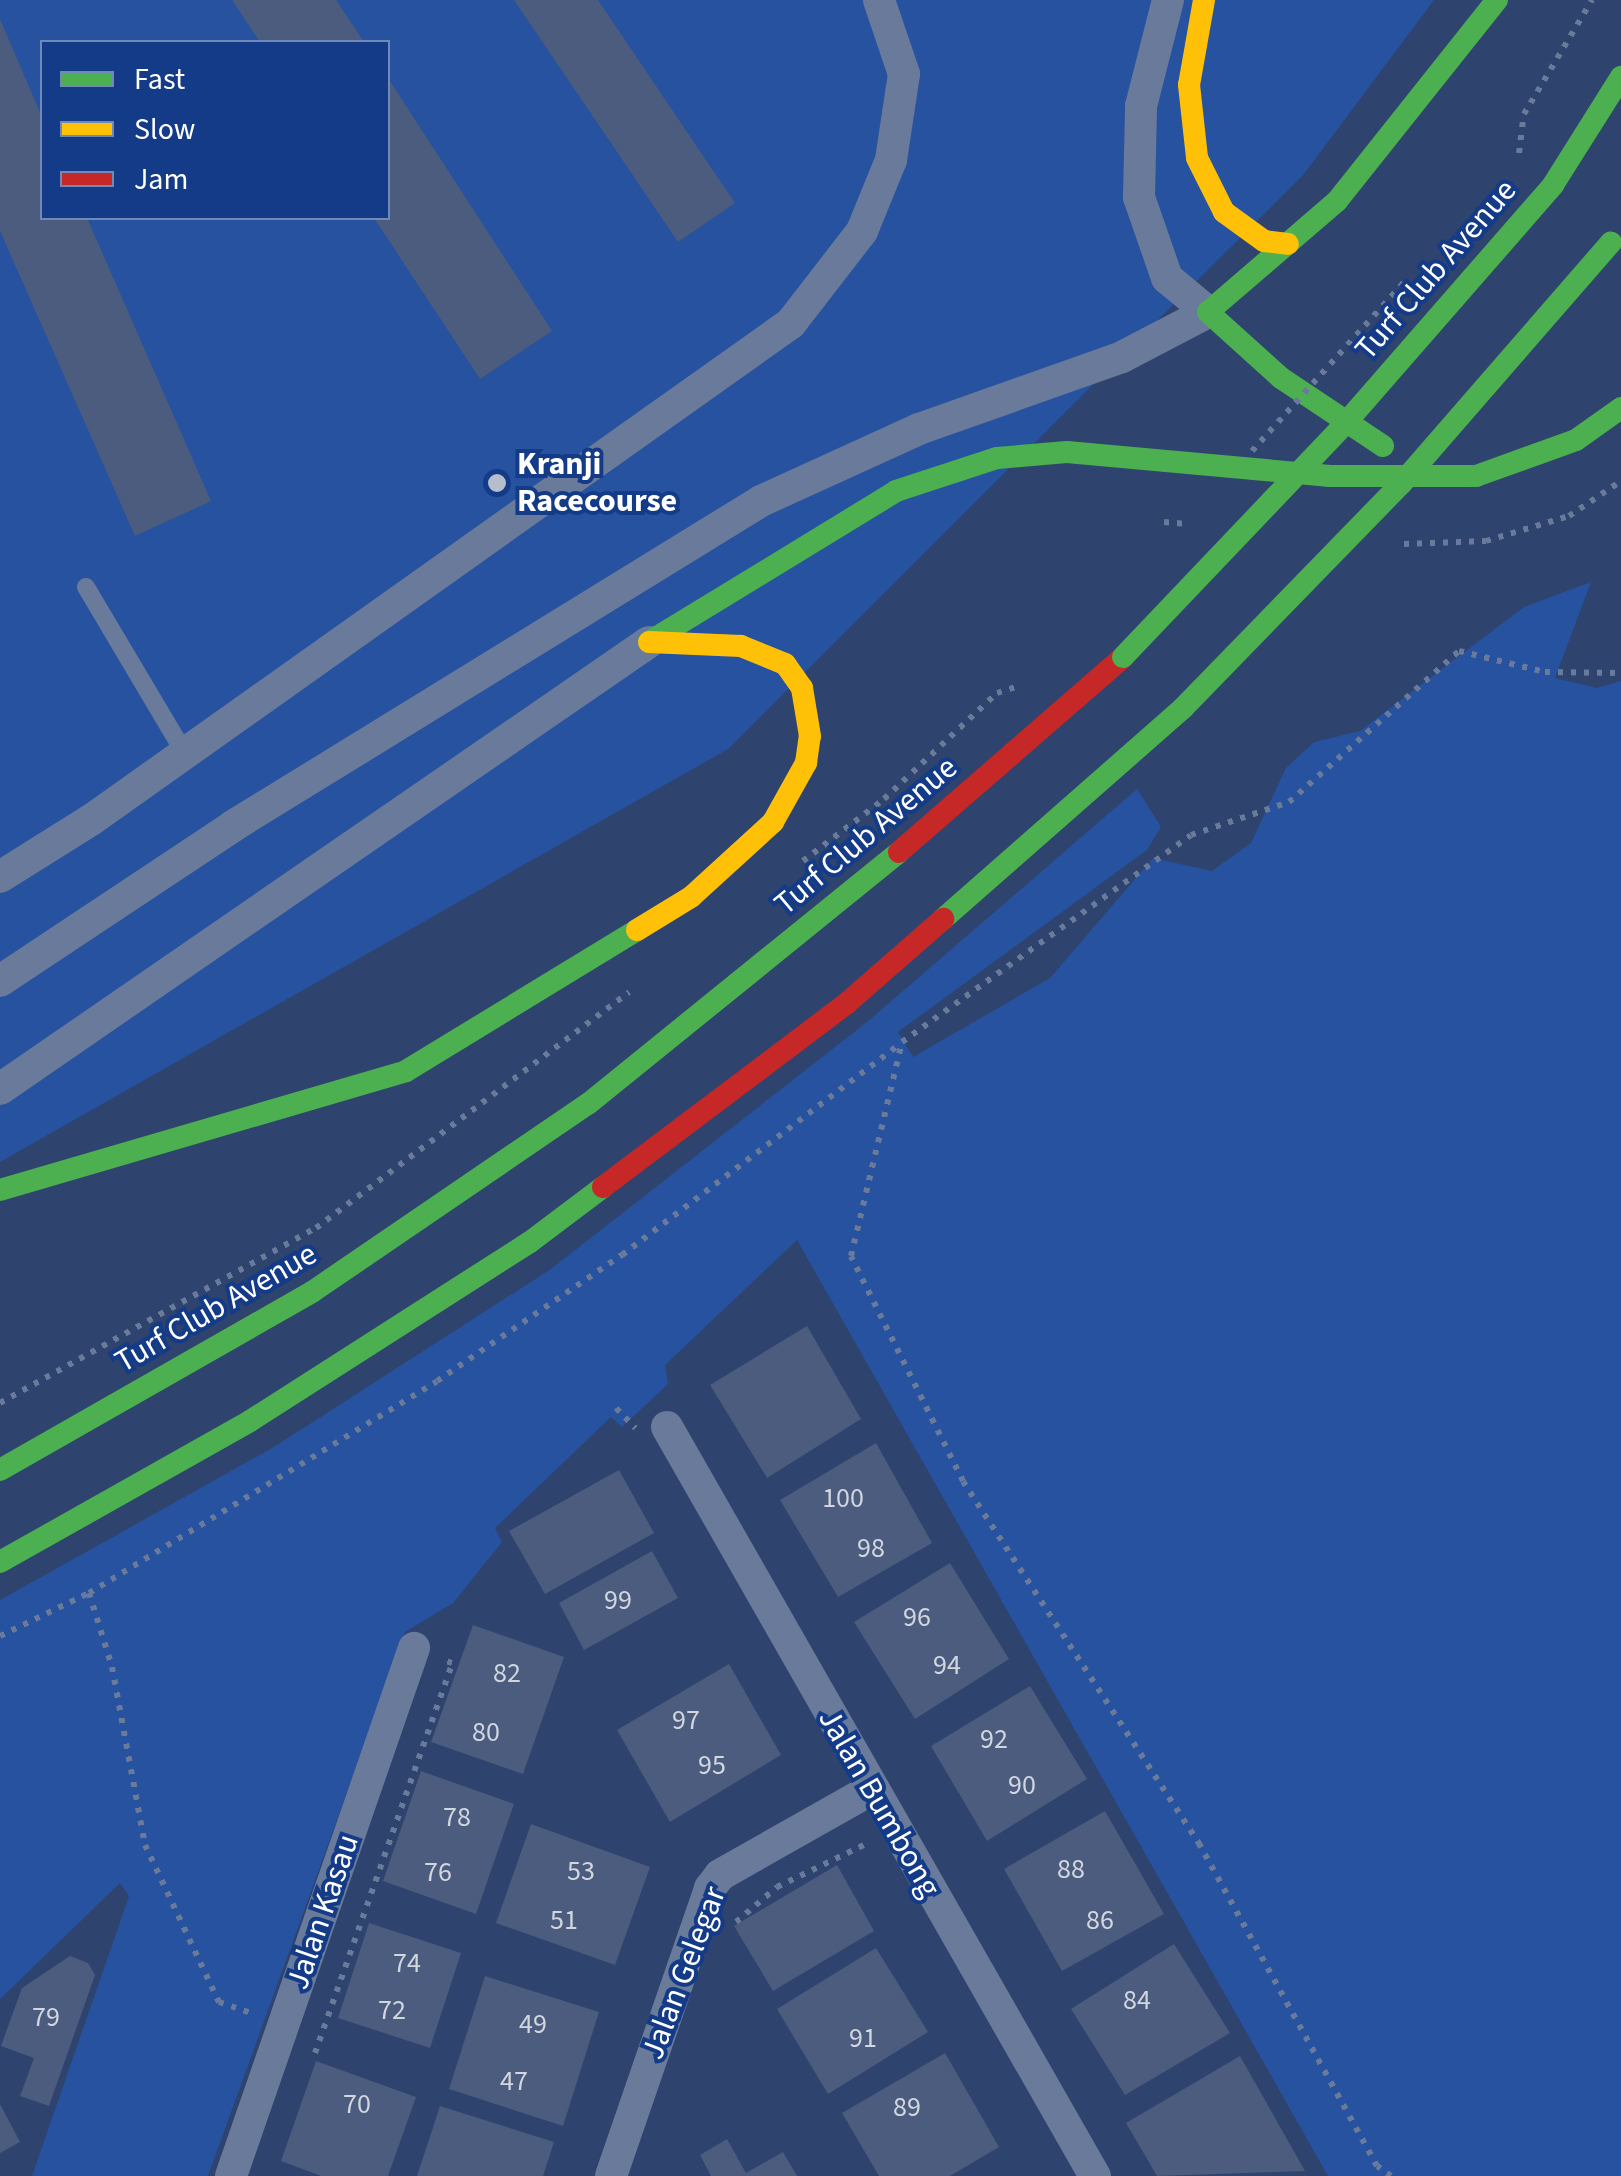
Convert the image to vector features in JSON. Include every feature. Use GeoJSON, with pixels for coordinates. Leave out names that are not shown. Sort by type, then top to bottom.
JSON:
{"type":"FeatureCollection","features":[{"type":"Feature","properties":{"kind":"main road"},"geometry":{"type":"LineString","coordinates":[[1204,0],[1190,85],[1198,158],[1224,212],[1264,241],[1288,244]]}},
{"type":"Feature","properties":{"kind":"main road"},"geometry":{"type":"LineString","coordinates":[[1476,476],[1372,442],[1281,378],[1208,312],[1337,200],[1497,0]]}},
{"type":"Feature","properties":{"kind":"main road","name":"Turf Club Avenue"},"geometry":{"type":"LineString","coordinates":[[0,1470],[312,1292],[588,1104],[850,896],[1123,657],[1343,426],[1553,185],[1621,77]]}},
{"type":"Feature","properties":{"kind":"main road"},"geometry":{"type":"LineString","coordinates":[[0,1562],[250,1421],[530,1242],[846,1003],[1184,708],[1401,484],[1616,235]]}},
{"type":"Feature","properties":{"kind":"main road"},"geometry":{"type":"LineString","coordinates":[[649,642],[746,576],[896,491],[998,458],[1067,452],[1330,476],[1476,476],[1576,440],[1621,408]]}},
{"type":"Feature","properties":{"kind":"main road"},"geometry":{"type":"LineString","coordinates":[[0,1190],[406,1071],[691,897],[773,822],[806,763],[810,736],[802,688],[785,664],[709,640],[649,642]]}},
{"type":"Feature","properties":{"kind":"street"},"geometry":{"type":"LineString","coordinates":[[0,877],[186,754],[791,323],[862,231],[891,160],[904,74],[879,0]]}},
{"type":"Feature","properties":{"kind":"street"},"geometry":{"type":"LineString","coordinates":[[0,981],[233,826],[762,501],[920,428],[1122,357],[1208,312],[1167,278],[1139,197],[1141,106],[1168,0]]}},
{"type":"Feature","properties":{"kind":"street"},"geometry":{"type":"LineString","coordinates":[[0,1089],[649,642]]}},
{"type":"Feature","properties":{"kind":"street","name":"Jalan Bumbong"},"geometry":{"type":"LineString","coordinates":[[667,1428],[870,1790],[1095,2176]]}},
{"type":"Feature","properties":{"kind":"street","name":"Jalan Kasau"},"geometry":{"type":"LineString","coordinates":[[231,2176],[414,1648]]}},
{"type":"Feature","properties":{"kind":"street","name":"Jalan Gelegar"},"geometry":{"type":"LineString","coordinates":[[610,2176],[710,1888],[870,1790]]}},
{"type":"Feature","properties":{"kind":"lane"},"geometry":{"type":"LineString","coordinates":[[86,587],[186,754]]}},
{"type":"Feature","properties":{"kind":"path"},"geometry":{"type":"LineString","coordinates":[[1505,169],[1518,154],[1524,114],[1592,0]]}},
{"type":"Feature","properties":{"kind":"path"},"geometry":{"type":"LineString","coordinates":[[1242,462],[1413,272]]}},
{"type":"Feature","properties":{"kind":"path"},"geometry":{"type":"LineString","coordinates":[[1176,536],[1189,521]]}},
{"type":"Feature","properties":{"kind":"path"},"geometry":{"type":"LineString","coordinates":[[0,1636],[88,1593],[535,1316],[902,1042],[1191,835],[1289,802],[1458,651],[1545,672],[1621,674]]}},
{"type":"Feature","properties":{"kind":"path"},"geometry":{"type":"LineString","coordinates":[[902,1042],[852,1256],[963,1481],[1200,1845],[1377,2166],[1391,2176]]}},
{"type":"Feature","properties":{"kind":"path"},"geometry":{"type":"LineString","coordinates":[[616,1408],[629,1428]]}},
{"type":"Feature","properties":{"kind":"path"},"geometry":{"type":"LineString","coordinates":[[88,1593],[112,1667],[145,1845],[219,2002],[284,2024]]}},
{"type":"Feature","properties":{"kind":"path"},"geometry":{"type":"LineString","coordinates":[[722,1934],[777,1886],[894,1830]]}},
{"type":"Feature","properties":{"kind":"shaded area","name":"Kranji Racecourse"},"geometry":{"type":"Polygon","coordinates":[[[0,0],[1434,0],[1304,174],[728,749],[0,1162],[0,0]]]}},
{"type":"Feature","properties":{"kind":"shaded area"},"geometry":{"type":"Polygon","coordinates":[[[1591,582],[1555,678],[1597,688],[1621,681],[1621,2176],[1328,2176],[797,1240],[665,1365],[668,1384],[622,1427],[611,1417],[495,1528],[502,1542],[453,1603],[405,1632],[208,2176],[32,2176],[129,1896],[120,1883],[0,1999],[0,1600],[274,1447],[551,1269],[867,1022],[1137,789],[1161,827],[1147,850],[898,1032],[913,1057],[1050,978],[1153,858],[1212,871],[1251,843],[1286,768],[1314,742],[1360,731],[1524,607],[1591,582]]]}},
{"type":"Feature","properties":{"kind":"building"},"geometry":{"type":"Polygon","coordinates":[[[232,0],[336,0],[363,40],[259,40],[232,0]]]}},
{"type":"Feature","properties":{"kind":"building"},"geometry":{"type":"Polygon","coordinates":[[[514,0],[598,0],[735,203],[678,242],[514,0]]]}},
{"type":"Feature","properties":{"kind":"building"},"geometry":{"type":"Polygon","coordinates":[[[0,19],[40,112],[40,220],[88,220],[211,501],[135,536],[0,231],[0,19]]]}},
{"type":"Feature","properties":{"kind":"building"},"geometry":{"type":"Polygon","coordinates":[[[390,81],[552,331],[480,379],[375,220],[390,220],[390,81]]]}},
{"type":"Feature","properties":{"kind":"building"},"geometry":{"type":"Polygon","coordinates":[[[807,1326],[861,1419],[767,1478],[710,1385],[807,1326]]]}},
{"type":"Feature","properties":{"kind":"building"},"geometry":{"type":"Polygon","coordinates":[[[876,1443],[932,1543],[838,1597],[780,1500],[876,1443]]]}},
{"type":"Feature","properties":{"kind":"building"},"geometry":{"type":"Polygon","coordinates":[[[619,1470],[654,1533],[545,1594],[509,1531],[619,1470]]]}},
{"type":"Feature","properties":{"kind":"building"},"geometry":{"type":"Polygon","coordinates":[[[652,1551],[678,1598],[584,1650],[559,1603],[652,1551]]]}},
{"type":"Feature","properties":{"kind":"building"},"geometry":{"type":"Polygon","coordinates":[[[950,1563],[1009,1659],[915,1719],[854,1622],[950,1563]]]}},
{"type":"Feature","properties":{"kind":"building"},"geometry":{"type":"Polygon","coordinates":[[[473,1625],[564,1657],[523,1774],[431,1742],[473,1625]]]}},
{"type":"Feature","properties":{"kind":"building"},"geometry":{"type":"Polygon","coordinates":[[[729,1664],[781,1755],[670,1822],[617,1730],[729,1664]]]}},
{"type":"Feature","properties":{"kind":"building"},"geometry":{"type":"Polygon","coordinates":[[[1030,1686],[1087,1779],[987,1841],[931,1746],[1030,1686]]]}},
{"type":"Feature","properties":{"kind":"building"},"geometry":{"type":"Polygon","coordinates":[[[421,1771],[514,1804],[476,1914],[383,1881],[421,1771]]]}},
{"type":"Feature","properties":{"kind":"building"},"geometry":{"type":"Polygon","coordinates":[[[1105,1811],[1164,1914],[1062,1971],[1004,1869],[1105,1811]]]}},
{"type":"Feature","properties":{"kind":"building"},"geometry":{"type":"Polygon","coordinates":[[[531,1824],[650,1867],[615,1965],[496,1923],[531,1824]]]}},
{"type":"Feature","properties":{"kind":"building"},"geometry":{"type":"Polygon","coordinates":[[[837,1865],[874,1931],[773,1991],[734,1926],[837,1865]]]}},
{"type":"Feature","properties":{"kind":"building"},"geometry":{"type":"Polygon","coordinates":[[[369,1923],[461,1953],[430,2048],[338,2018],[369,1923]]]}},
{"type":"Feature","properties":{"kind":"building"},"geometry":{"type":"Polygon","coordinates":[[[1174,1944],[1230,2033],[1125,2095],[1071,2009],[1174,1944]]]}},
{"type":"Feature","properties":{"kind":"building"},"geometry":{"type":"Polygon","coordinates":[[[876,1948],[928,2032],[828,2094],[777,2009],[876,1948]]]}},
{"type":"Feature","properties":{"kind":"building"},"geometry":{"type":"Polygon","coordinates":[[[70,1956],[88,1963],[95,1975],[49,2106],[20,2096],[34,2058],[1,2046],[22,1988],[70,1956]]]}},
{"type":"Feature","properties":{"kind":"building"},"geometry":{"type":"Polygon","coordinates":[[[485,1976],[599,2012],[563,2126],[449,2089],[485,1976]]]}},
{"type":"Feature","properties":{"kind":"building"},"geometry":{"type":"Polygon","coordinates":[[[945,2053],[999,2147],[950,2176],[879,2176],[842,2113],[945,2053]]]}},
{"type":"Feature","properties":{"kind":"building"},"geometry":{"type":"Polygon","coordinates":[[[1240,2056],[1305,2171],[1157,2176],[1126,2123],[1240,2056]]]}},
{"type":"Feature","properties":{"kind":"building"},"geometry":{"type":"Polygon","coordinates":[[[316,2061],[416,2097],[388,2176],[321,2176],[281,2161],[316,2061]]]}},
{"type":"Feature","properties":{"kind":"building"},"geometry":{"type":"Polygon","coordinates":[[[0,2104],[20,2142],[0,2153],[0,2104]]]}},
{"type":"Feature","properties":{"kind":"building"},"geometry":{"type":"Polygon","coordinates":[[[440,2106],[554,2142],[543,2176],[417,2176],[440,2106]]]}},
{"type":"Feature","properties":{"kind":"building"},"geometry":{"type":"Polygon","coordinates":[[[727,2139],[746,2173],[783,2152],[797,2176],[711,2176],[700,2155],[727,2139]]]}},
{"type":"Feature","properties":{"kind":"traffic: fast"},"geometry":{"type":"LineString","coordinates":[[1383,446],[1281,378],[1208,312],[1337,201],[1497,0]]}},
{"type":"Feature","properties":{"kind":"traffic: fast"},"geometry":{"type":"LineString","coordinates":[[1553,185],[1621,77]]}},
{"type":"Feature","properties":{"kind":"traffic: fast"},"geometry":{"type":"LineString","coordinates":[[1123,657],[1343,426],[1553,185]]}},
{"type":"Feature","properties":{"kind":"traffic: fast"},"geometry":{"type":"LineString","coordinates":[[1183,708],[1401,484],[1611,242]]}},
{"type":"Feature","properties":{"kind":"traffic: fast"},"geometry":{"type":"LineString","coordinates":[[649,642],[896,491],[997,458],[1067,452],[1330,476],[1476,476],[1576,440],[1621,408]]}},
{"type":"Feature","properties":{"kind":"traffic: fast"},"geometry":{"type":"LineString","coordinates":[[943,919],[1183,708]]}},
{"type":"Feature","properties":{"kind":"traffic: fast"},"geometry":{"type":"LineString","coordinates":[[0,1470],[312,1292],[588,1104],[899,852]]}},
{"type":"Feature","properties":{"kind":"traffic: fast"},"geometry":{"type":"LineString","coordinates":[[0,1190],[406,1071],[637,930]]}},
{"type":"Feature","properties":{"kind":"traffic: fast"},"geometry":{"type":"LineString","coordinates":[[0,1562],[250,1421],[530,1242],[603,1187]]}},
{"type":"Feature","properties":{"kind":"traffic: slow"},"geometry":{"type":"LineString","coordinates":[[1204,0],[1189,85],[1197,158],[1224,212],[1264,241],[1288,244]]}},
{"type":"Feature","properties":{"kind":"traffic: slow"},"geometry":{"type":"LineString","coordinates":[[637,930],[691,897],[773,822],[806,763],[810,736],[802,688],[785,664],[741,646],[649,642]]}},
{"type":"Feature","properties":{"kind":"traffic: jam"},"geometry":{"type":"LineString","coordinates":[[899,852],[1123,657]]}},
{"type":"Feature","properties":{"kind":"traffic: jam"},"geometry":{"type":"LineString","coordinates":[[603,1187],[847,1003],[943,919]]}},
{"type":"Feature","properties":{"kind":"place","name":"Kranji Racecourse"},"geometry":{"type":"Point","coordinates":[497,483]}}]}
